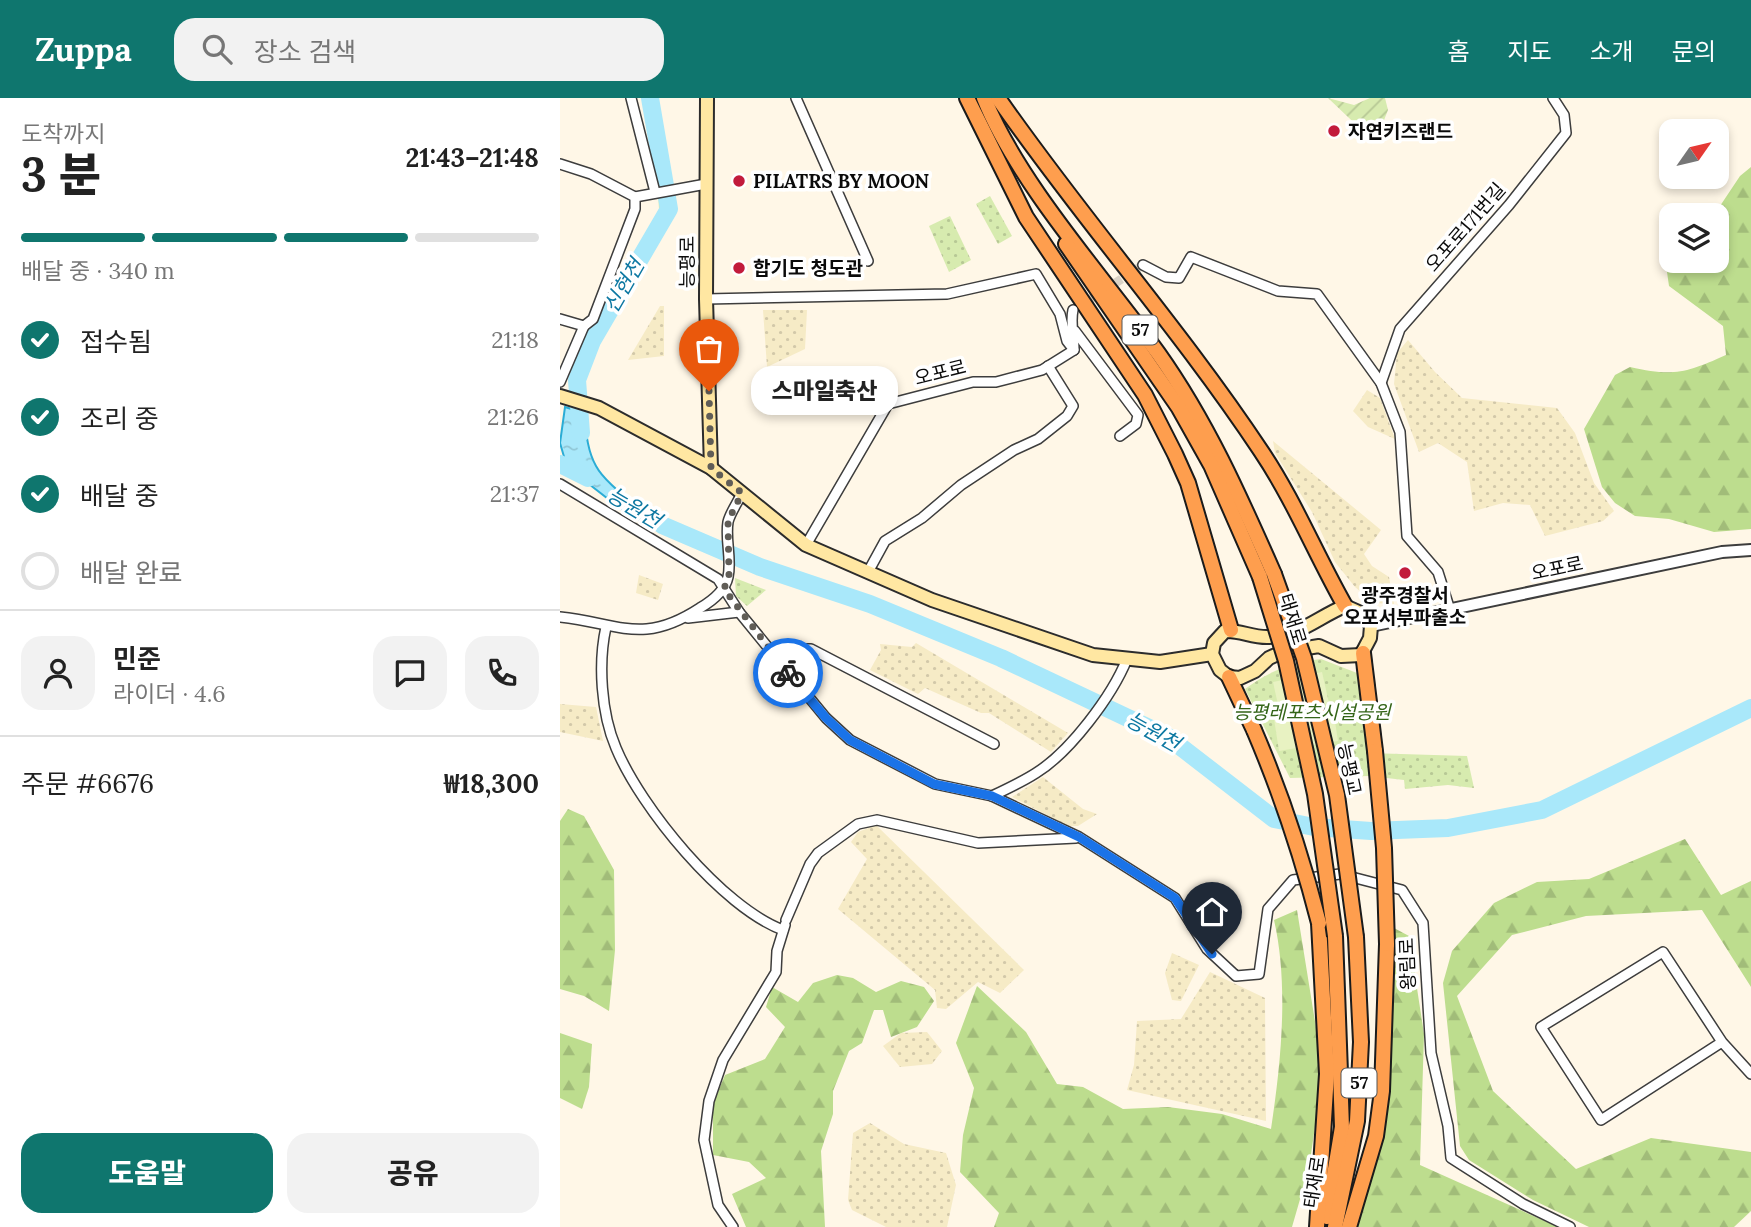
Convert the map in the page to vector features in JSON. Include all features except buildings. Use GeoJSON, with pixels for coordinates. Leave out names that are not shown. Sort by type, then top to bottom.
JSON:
{"type":"FeatureCollection","features":[{"type":"Feature","properties":{"kind":"highway"},"geometry":{"type":"LineString","coordinates":[[967,98],[1026,218],[1145,395],[1175,454],[1188,483],[1231,630]]}},
{"type":"Feature","properties":{"kind":"highway","name":"태재로"},"geometry":{"type":"LineString","coordinates":[[975,98],[1027,188],[1179,408],[1267,576]]}},
{"type":"Feature","properties":{"kind":"highway","name":"태재로"},"geometry":{"type":"LineString","coordinates":[[985,98],[1035,186],[1188,398],[1224,460],[1267,576],[1315,794],[1335,936],[1342,1127],[1326,1227]]}},
{"type":"Feature","properties":{"kind":"highway"},"geometry":{"type":"LineString","coordinates":[[998,98],[1065,191],[1192,351],[1263,454],[1345,606]]}},
{"type":"Feature","properties":{"kind":"highway","name":"능평교"},"geometry":{"type":"LineString","coordinates":[[1267,576],[1304,658],[1337,795],[1356,937]]}},
{"type":"Feature","properties":{"kind":"highway"},"geometry":{"type":"LineString","coordinates":[[1349,1227],[1376,1136],[1382,1091],[1387,944],[1384,848],[1363,653]]}},
{"type":"Feature","properties":{"kind":"highway"},"geometry":{"type":"LineString","coordinates":[[1229,677],[1280,791],[1319,923],[1326,1074],[1317,1227]]}},
{"type":"Feature","properties":{"kind":"highway","name":"태재로"},"geometry":{"type":"LineString","coordinates":[[1335,1227],[1357,1121],[1360,1042],[1356,937]]}},
{"type":"Feature","properties":{"kind":"main road","name":"능평로"},"geometry":{"type":"LineString","coordinates":[[707,98],[706,299],[711,468]]}},
{"type":"Feature","properties":{"kind":"main road"},"geometry":{"type":"LineString","coordinates":[[560,396],[598,408],[711,468],[806,545],[932,600],[1093,655],[1160,662],[1212,654]]}},
{"type":"Feature","properties":{"kind":"main road"},"geometry":{"type":"LineString","coordinates":[[1345,606],[1363,614],[1371,626],[1370,638],[1363,653],[1341,656],[1319,646],[1282,652],[1240,678],[1229,677],[1220,670],[1212,654],[1214,643],[1225,631],[1268,638],[1304,630],[1345,606]]}},
{"type":"Feature","properties":{"kind":"street"},"geometry":{"type":"LineString","coordinates":[[631,98],[657,192]]}},
{"type":"Feature","properties":{"kind":"street"},"geometry":{"type":"LineString","coordinates":[[796,98],[868,261]]}},
{"type":"Feature","properties":{"kind":"street","name":"오포로171번길"},"geometry":{"type":"LineString","coordinates":[[1381,383],[1400,329],[1566,134],[1564,115],[1553,98]]}},
{"type":"Feature","properties":{"kind":"street"},"geometry":{"type":"LineString","coordinates":[[560,164],[591,174],[635,197],[672,188],[706,184]]}},
{"type":"Feature","properties":{"kind":"street"},"geometry":{"type":"LineString","coordinates":[[560,383],[584,326],[593,319],[635,209],[635,197]]}},
{"type":"Feature","properties":{"kind":"street"},"geometry":{"type":"LineString","coordinates":[[1143,265],[1167,277],[1179,278],[1191,257],[1278,290],[1317,294],[1381,383],[1400,432],[1407,536],[1438,572],[1450,610]]}},
{"type":"Feature","properties":{"kind":"street"},"geometry":{"type":"LineString","coordinates":[[706,299],[947,295],[1036,274],[1060,314],[1067,341],[1074,350]]}},
{"type":"Feature","properties":{"kind":"street"},"geometry":{"type":"LineString","coordinates":[[1073,310],[1070,321],[1075,331],[1138,415],[1136,424],[1120,436]]}},
{"type":"Feature","properties":{"kind":"street"},"geometry":{"type":"LineString","coordinates":[[560,319],[584,326]]}},
{"type":"Feature","properties":{"kind":"street"},"geometry":{"type":"LineString","coordinates":[[1074,350],[1075,331]]}},
{"type":"Feature","properties":{"kind":"street","name":"오포로"},"geometry":{"type":"LineString","coordinates":[[806,545],[882,420],[888,404],[973,382],[996,382],[1048,366],[1074,350]]}},
{"type":"Feature","properties":{"kind":"street"},"geometry":{"type":"LineString","coordinates":[[868,572],[885,541],[922,518],[961,485],[1014,450],[1038,439],[1067,416],[1073,406],[1048,366]]}},
{"type":"Feature","properties":{"kind":"street","name":"왕림로"},"geometry":{"type":"LineString","coordinates":[[560,484],[718,579],[739,612],[784,667],[826,718],[850,740],[934,784],[992,796],[1079,837],[1175,898],[1207,949],[1236,975],[1259,974],[1268,909],[1293,880],[1340,874],[1402,890],[1423,923],[1431,1053],[1448,1126],[1451,1158],[1523,1204],[1570,1227]]}},
{"type":"Feature","properties":{"kind":"street"},"geometry":{"type":"LineString","coordinates":[[683,619],[724,589],[729,575],[728,524],[742,493]]}},
{"type":"Feature","properties":{"kind":"street","name":"오포로"},"geometry":{"type":"LineString","coordinates":[[1371,626],[1722,552],[1751,550]]}},
{"type":"Feature","properties":{"kind":"street"},"geometry":{"type":"LineString","coordinates":[[560,617],[642,630],[659,628],[683,619],[739,612]]}},
{"type":"Feature","properties":{"kind":"street"},"geometry":{"type":"LineString","coordinates":[[606,626],[602,663],[606,706],[615,747],[638,789],[711,880],[760,920],[786,923]]}},
{"type":"Feature","properties":{"kind":"street"},"geometry":{"type":"LineString","coordinates":[[784,667],[798,649],[811,649],[994,744]]}},
{"type":"Feature","properties":{"kind":"street"},"geometry":{"type":"LineString","coordinates":[[992,796],[1038,773],[1069,743],[1117,684],[1126,659]]}},
{"type":"Feature","properties":{"kind":"street"},"geometry":{"type":"LineString","coordinates":[[733,1227],[718,1205],[704,1140],[709,1101],[723,1060],[776,972],[786,923],[810,864],[818,853],[858,824],[877,820],[978,843],[1079,837]]}},
{"type":"Feature","properties":{"kind":"street"},"geometry":{"type":"LineString","coordinates":[[1722,1042],[1601,1120],[1541,1027],[1663,952],[1722,1042],[1751,1074]]}},
{"type":"Feature","properties":{"kind":"shaded area"},"geometry":{"type":"Polygon","coordinates":[[[660,306],[664,306],[664,356],[628,360],[660,306]]]}},
{"type":"Feature","properties":{"kind":"shaded area"},"geometry":{"type":"Polygon","coordinates":[[[763,310],[807,310],[805,349],[767,367],[763,310]]]}},
{"type":"Feature","properties":{"kind":"shaded area"},"geometry":{"type":"Polygon","coordinates":[[[1408,340],[1462,398],[1557,408],[1575,433],[1594,483],[1614,511],[1603,521],[1545,536],[1530,505],[1503,503],[1474,511],[1467,462],[1438,443],[1419,452],[1394,384],[1397,353],[1408,340]]]}},
{"type":"Feature","properties":{"kind":"shaded area"},"geometry":{"type":"Polygon","coordinates":[[[1367,390],[1380,398],[1395,439],[1368,427],[1353,411],[1367,390]]]}},
{"type":"Feature","properties":{"kind":"shaded area"},"geometry":{"type":"Polygon","coordinates":[[[1273,441],[1381,530],[1364,554],[1372,566],[1389,577],[1394,604],[1374,603],[1355,587],[1335,562],[1312,512],[1275,453],[1273,441]]]}},
{"type":"Feature","properties":{"kind":"shaded area"},"geometry":{"type":"Polygon","coordinates":[[[639,575],[663,584],[658,600],[636,593],[639,575]]]}},
{"type":"Feature","properties":{"kind":"shaded area"},"geometry":{"type":"Polygon","coordinates":[[[916,643],[1068,733],[1051,752],[989,713],[981,713],[925,688],[918,694],[870,670],[881,650],[880,644],[912,647],[916,643]]]}},
{"type":"Feature","properties":{"kind":"shaded area"},"geometry":{"type":"Polygon","coordinates":[[[560,704],[596,707],[603,741],[560,732],[560,704]]]}},
{"type":"Feature","properties":{"kind":"shaded area"},"geometry":{"type":"Polygon","coordinates":[[[1043,777],[1083,809],[1097,814],[1078,826],[1068,826],[1012,797],[1043,777]]]}},
{"type":"Feature","properties":{"kind":"shaded area"},"geometry":{"type":"Polygon","coordinates":[[[876,825],[1024,970],[1000,993],[978,982],[946,1009],[937,1008],[935,990],[838,909],[867,859],[851,842],[858,832],[876,825]]]}},
{"type":"Feature","properties":{"kind":"shaded area"},"geometry":{"type":"Polygon","coordinates":[[[1172,953],[1199,965],[1181,1001],[1172,1000],[1165,973],[1172,953]]]}},
{"type":"Feature","properties":{"kind":"shaded area"},"geometry":{"type":"Polygon","coordinates":[[[1210,972],[1265,998],[1266,1121],[1127,1090],[1134,1065],[1137,1021],[1181,1019],[1210,972]]]}},
{"type":"Feature","properties":{"kind":"shaded area"},"geometry":{"type":"Polygon","coordinates":[[[927,1032],[942,1051],[932,1064],[900,1067],[883,1046],[901,1033],[927,1032]]]}},
{"type":"Feature","properties":{"kind":"shaded area"},"geometry":{"type":"Polygon","coordinates":[[[870,1123],[904,1144],[946,1153],[956,1185],[947,1227],[886,1227],[852,1210],[848,1200],[853,1133],[870,1123]]]}},
{"type":"Feature","properties":{"kind":"green space"},"geometry":{"type":"Polygon","coordinates":[[[1328,98],[1354,105],[1370,98],[1385,98],[1388,110],[1379,133],[1368,136],[1328,98]]]}},
{"type":"Feature","properties":{"kind":"green space"},"geometry":{"type":"Polygon","coordinates":[[[1751,167],[1751,529],[1714,532],[1669,519],[1635,516],[1615,503],[1602,487],[1584,429],[1615,375],[1630,367],[1658,372],[1679,372],[1726,355],[1723,326],[1669,286],[1667,273],[1729,273],[1729,203],[1722,203],[1740,176],[1751,167]]]}},
{"type":"Feature","properties":{"kind":"green space"},"geometry":{"type":"Polygon","coordinates":[[[658,194],[666,194],[669,209],[638,259],[659,209],[658,194]]]}},
{"type":"Feature","properties":{"kind":"green space"},"geometry":{"type":"Polygon","coordinates":[[[990,196],[1012,236],[998,244],[976,204],[990,196]]]}},
{"type":"Feature","properties":{"kind":"green space"},"geometry":{"type":"Polygon","coordinates":[[[950,216],[971,260],[949,272],[929,226],[950,216]]]}},
{"type":"Feature","properties":{"kind":"green space"},"geometry":{"type":"Polygon","coordinates":[[[735,578],[766,590],[747,606],[736,596],[735,578]]]}},
{"type":"Feature","properties":{"kind":"green space","name":"능평레포츠시설공원"},"geometry":{"type":"Polygon","coordinates":[[[1321,659],[1357,673],[1368,753],[1467,756],[1474,788],[1448,785],[1405,789],[1404,780],[1369,776],[1290,778],[1245,689],[1280,669],[1321,659]]]}},
{"type":"Feature","properties":{"kind":"green space"},"geometry":{"type":"Polygon","coordinates":[[[1322,672],[1329,703],[1280,714],[1273,682],[1322,672]]]}},
{"type":"Feature","properties":{"kind":"green space"},"geometry":{"type":"Polygon","coordinates":[[[1333,709],[1338,741],[1279,751],[1274,719],[1333,709]]]}},
{"type":"Feature","properties":{"kind":"green space"},"geometry":{"type":"Polygon","coordinates":[[[568,809],[584,816],[614,870],[615,950],[609,1011],[584,996],[560,989],[560,821],[568,809]]]}},
{"type":"Feature","properties":{"kind":"green space"},"geometry":{"type":"Polygon","coordinates":[[[1685,839],[1721,895],[1751,881],[1751,987],[1702,910],[1586,916],[1512,935],[1457,996],[1493,1091],[1576,1169],[1651,1138],[1751,1152],[1751,1211],[1734,1227],[1589,1227],[1533,1200],[1469,1160],[1460,1146],[1443,983],[1452,951],[1494,903],[1537,882],[1589,879],[1685,839]]]}},
{"type":"Feature","properties":{"kind":"green space"},"geometry":{"type":"Polygon","coordinates":[[[1297,910],[1323,1071],[1309,1168],[1292,1227],[994,1227],[999,1213],[960,1172],[963,1135],[974,1088],[956,1043],[977,986],[1026,1032],[1057,1084],[1083,1087],[1123,1109],[1168,1107],[1222,1114],[1271,1129],[1282,1024],[1279,945],[1274,920],[1297,910]]]}},
{"type":"Feature","properties":{"kind":"green space"},"geometry":{"type":"Polygon","coordinates":[[[1394,928],[1409,936],[1424,1034],[1420,1165],[1558,1227],[1356,1227],[1382,1135],[1394,928]]]}},
{"type":"Feature","properties":{"kind":"green space"},"geometry":{"type":"Polygon","coordinates":[[[837,975],[853,978],[876,992],[901,981],[924,987],[934,1001],[917,1027],[891,1037],[883,1010],[874,1010],[862,1043],[849,1051],[833,1091],[833,1114],[821,1151],[825,1227],[746,1227],[732,1194],[766,1178],[749,1162],[713,1155],[713,1104],[725,1075],[765,1059],[785,1027],[766,1007],[772,987],[798,1002],[813,983],[837,975]]]}},
{"type":"Feature","properties":{"kind":"green space"},"geometry":{"type":"Polygon","coordinates":[[[560,1033],[592,1044],[589,1087],[582,1109],[560,1098],[560,1033]]]}},
{"type":"Feature","properties":{"kind":"water"},"geometry":{"type":"Polygon","coordinates":[[[565,407],[584,413],[591,454],[603,476],[640,508],[694,540],[666,532],[630,516],[567,467],[560,443],[565,407]]]}},
{"type":"Feature","properties":{"kind":"waterway","name":"신현천"},"geometry":{"type":"LineString","coordinates":[[581,433],[577,380],[592,341],[669,209],[650,98]]}},
{"type":"Feature","properties":{"kind":"waterway","name":"능원천"},"geometry":{"type":"LineString","coordinates":[[560,464],[588,478]]}},
{"type":"Feature","properties":{"kind":"waterway","name":"능원천"},"geometry":{"type":"LineString","coordinates":[[662,525],[760,567],[870,604],[1001,658],[1168,737],[1274,819],[1314,827],[1371,831],[1448,828],[1542,810],[1751,708]]}},
{"type":"Feature","properties":{"kind":"tunnel"},"geometry":{"type":"LineString","coordinates":[[1080,306],[1143,265]]}},
{"type":"Feature","properties":{"kind":"way so far"},"geometry":{"type":"LineString","coordinates":[[709,391],[711,468],[742,493],[728,521],[729,575],[724,589],[788,673]]}},
{"type":"Feature","properties":{"kind":"place","name":"자연키즈랜드"},"geometry":{"type":"Point","coordinates":[1334,131]}},
{"type":"Feature","properties":{"kind":"place","name":"PILATRS BY MOON"},"geometry":{"type":"Point","coordinates":[739,181]}},
{"type":"Feature","properties":{"kind":"place","name":"합기도 청도관"},"geometry":{"type":"Point","coordinates":[739,268]}},
{"type":"Feature","properties":{"kind":"place","name":"스마일축산"},"geometry":{"type":"Point","coordinates":[709,391]}},
{"type":"Feature","properties":{"kind":"place","name":"광주경찰서 오포서부파출소"},"geometry":{"type":"Point","coordinates":[1405,573]}},
{"type":"Feature","properties":{"kind":"route"},"geometry":{"type":"LineString","coordinates":[[788,673],[826,718],[850,740],[934,784],[992,796],[1079,837],[1175,898],[1212,954]]}}]}
